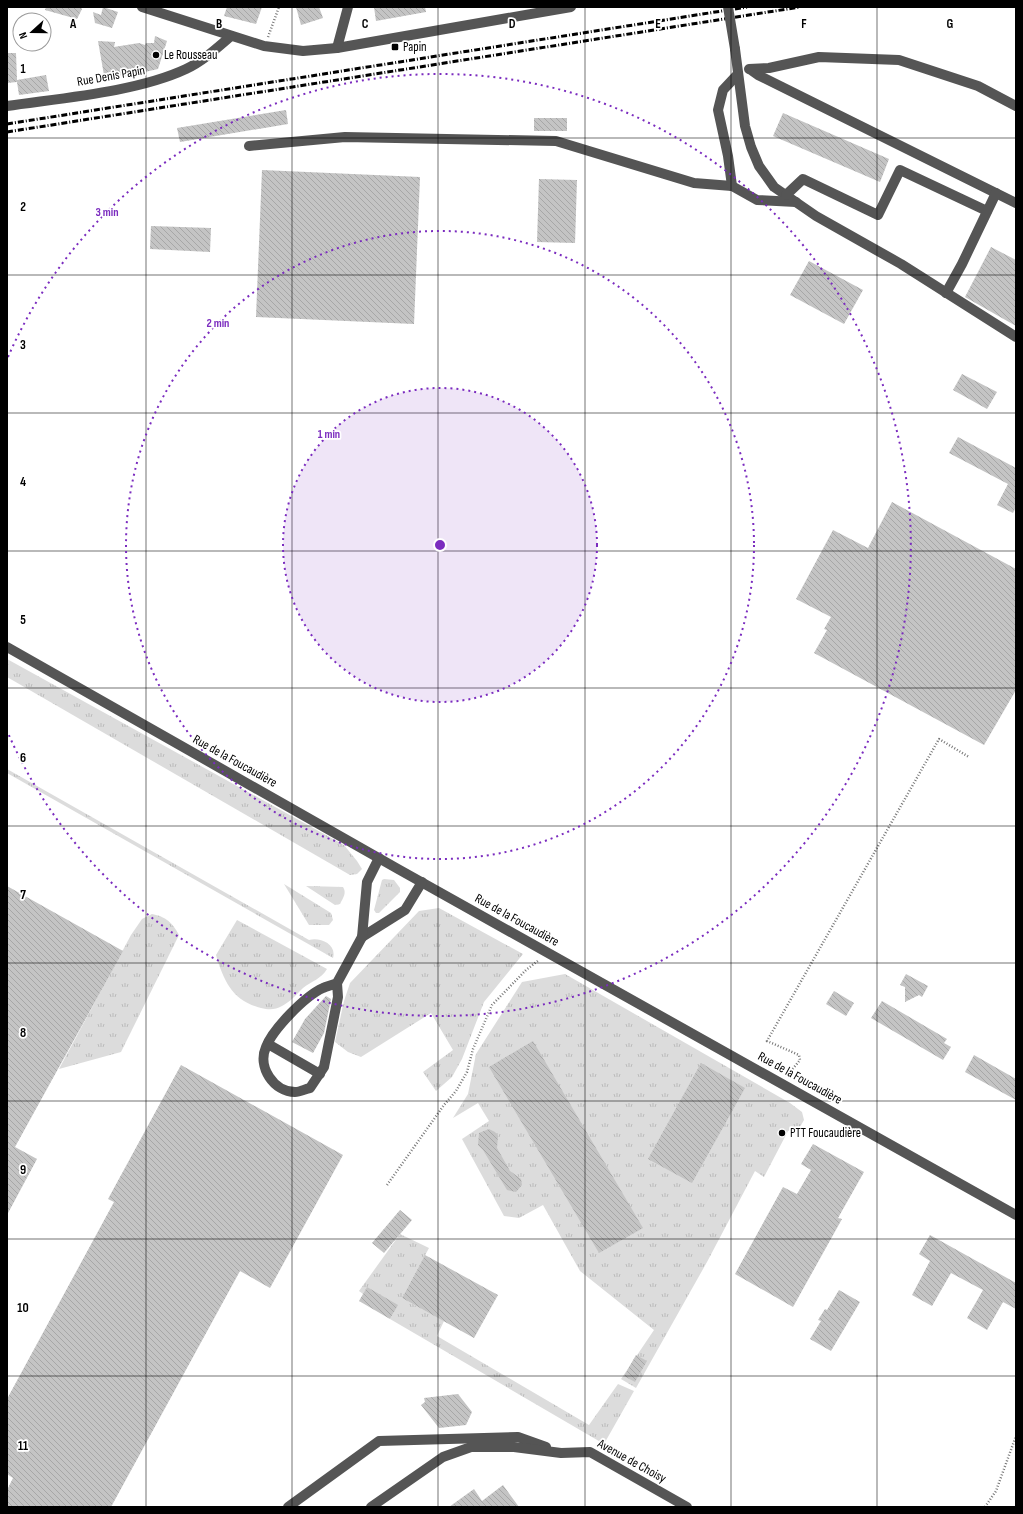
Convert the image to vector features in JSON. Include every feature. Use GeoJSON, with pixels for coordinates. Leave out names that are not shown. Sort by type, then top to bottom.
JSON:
{"type":"FeatureCollection","features":[{"type":"Feature","properties":{"kind":"street"},"geometry":{"type":"LineString","coordinates":[[142,7],[264,46],[303,51],[337,48],[571,7]]}},
{"type":"Feature","properties":{"kind":"street"},"geometry":{"type":"LineString","coordinates":[[337,48],[348,7]]}},
{"type":"Feature","properties":{"kind":"street"},"geometry":{"type":"LineString","coordinates":[[728,7],[745,126],[751,147],[759,166],[774,187],[816,216],[900,264],[1016,337]]}},
{"type":"Feature","properties":{"kind":"street","name":"Rue Denis Papin"},"geometry":{"type":"LineString","coordinates":[[7,106],[151,82],[196,64],[230,36]]}},
{"type":"Feature","properties":{"kind":"street"},"geometry":{"type":"LineString","coordinates":[[732,186],[728,156],[718,110],[724,90],[738,71],[769,68],[819,57],[899,60],[978,86],[1016,106]]}},
{"type":"Feature","properties":{"kind":"street"},"geometry":{"type":"LineString","coordinates":[[751,70],[758,75],[1016,203]]}},
{"type":"Feature","properties":{"kind":"street"},"geometry":{"type":"LineString","coordinates":[[249,146],[345,137],[556,141],[694,183],[732,186],[757,200],[796,202]]}},
{"type":"Feature","properties":{"kind":"street"},"geometry":{"type":"LineString","coordinates":[[786,195],[803,179],[878,215],[900,170],[987,211]]}},
{"type":"Feature","properties":{"kind":"street"},"geometry":{"type":"LineString","coordinates":[[946,293],[962,264],[996,193]]}},
{"type":"Feature","properties":{"kind":"street","name":"Rue de la Foucaudière"},"geometry":{"type":"LineString","coordinates":[[7,647],[379,858],[1016,1215]]}},
{"type":"Feature","properties":{"kind":"street"},"geometry":{"type":"LineString","coordinates":[[338,983],[322,988],[304,1001],[277,1030],[265,1048],[264,1061],[266,1072],[273,1083],[282,1089],[295,1092],[310,1088],[324,1067],[338,997],[338,983],[362,938],[367,882],[379,858]]}},
{"type":"Feature","properties":{"kind":"street"},"geometry":{"type":"LineString","coordinates":[[362,938],[405,910],[422,882]]}},
{"type":"Feature","properties":{"kind":"street"},"geometry":{"type":"LineString","coordinates":[[268,1044],[320,1074]]}},
{"type":"Feature","properties":{"kind":"street"},"geometry":{"type":"LineString","coordinates":[[288,1507],[379,1441],[518,1437],[561,1453]]}},
{"type":"Feature","properties":{"kind":"street"},"geometry":{"type":"LineString","coordinates":[[371,1507],[443,1457],[471,1447],[514,1447],[561,1453]]}},
{"type":"Feature","properties":{"kind":"street","name":"Avenue de Choisy"},"geometry":{"type":"LineString","coordinates":[[561,1453],[590,1452],[687,1507]]}},
{"type":"Feature","properties":{"kind":"path"},"geometry":{"type":"LineString","coordinates":[[264,46],[279,7]]}},
{"type":"Feature","properties":{"kind":"path"},"geometry":{"type":"LineString","coordinates":[[781,1082],[800,1060],[800,1055],[767,1041],[938,739],[969,757]]}},
{"type":"Feature","properties":{"kind":"path"},"geometry":{"type":"LineString","coordinates":[[387,1185],[444,1105],[456,1092],[467,1072],[473,1049],[492,1006],[526,970],[548,953]]}},
{"type":"Feature","properties":{"kind":"path"},"geometry":{"type":"LineString","coordinates":[[985,1507],[996,1491],[1016,1436]]}},
{"type":"Feature","properties":{"kind":"green space"},"geometry":{"type":"Polygon","coordinates":[[[7,659],[344,845],[362,869],[357,874],[350,875],[7,677],[7,659]]]}},
{"type":"Feature","properties":{"kind":"green space"},"geometry":{"type":"Polygon","coordinates":[[[7,769],[309,940],[313,939],[327,943],[330,945],[334,953],[333,958],[7,773],[7,769]]]}},
{"type":"Feature","properties":{"kind":"green space"},"geometry":{"type":"Polygon","coordinates":[[[382,880],[394,880],[400,888],[400,892],[379,913],[376,913],[374,910],[382,880]]]}},
{"type":"Feature","properties":{"kind":"green space"},"geometry":{"type":"Polygon","coordinates":[[[284,884],[331,913],[333,920],[329,925],[309,925],[284,884]]]}},
{"type":"Feature","properties":{"kind":"green space"},"geometry":{"type":"Polygon","coordinates":[[[306,886],[343,887],[345,893],[340,904],[335,905],[306,886]]]}},
{"type":"Feature","properties":{"kind":"green space"},"geometry":{"type":"Polygon","coordinates":[[[439,908],[523,954],[484,1002],[462,1059],[452,1077],[436,1091],[423,1072],[453,1050],[431,1013],[361,1057],[348,1052],[335,1042],[344,1001],[350,983],[419,911],[439,908]]]}},
{"type":"Feature","properties":{"kind":"green space"},"geometry":{"type":"Polygon","coordinates":[[[152,914],[168,921],[179,935],[121,1052],[59,1069],[131,935],[142,919],[152,914]]]}},
{"type":"Feature","properties":{"kind":"green space"},"geometry":{"type":"Polygon","coordinates":[[[237,920],[327,969],[322,975],[303,988],[288,1002],[277,1008],[261,1008],[243,1001],[226,982],[216,955],[237,920]]]}},
{"type":"Feature","properties":{"kind":"green space"},"geometry":{"type":"Polygon","coordinates":[[[565,974],[790,1103],[802,1112],[804,1120],[800,1127],[788,1131],[764,1177],[755,1171],[707,1262],[636,1388],[621,1379],[654,1330],[580,1271],[543,1205],[519,1218],[504,1216],[462,1139],[489,1121],[478,1103],[453,1118],[468,1094],[476,1054],[522,982],[565,974]]]}},
{"type":"Feature","properties":{"kind":"green space"},"geometry":{"type":"Polygon","coordinates":[[[400,1234],[429,1248],[402,1298],[444,1321],[437,1336],[589,1425],[618,1384],[634,1391],[604,1444],[390,1319],[394,1312],[367,1288],[363,1294],[359,1291],[400,1234]]]}},
{"type":"Feature","properties":{"kind":"building"},"geometry":{"type":"Polygon","coordinates":[[[46,7],[81,7],[82,9],[77,19],[45,10],[46,7]]]}},
{"type":"Feature","properties":{"kind":"building"},"geometry":{"type":"Polygon","coordinates":[[[103,7],[118,12],[112,28],[95,23],[93,12],[101,15],[103,7]]]}},
{"type":"Feature","properties":{"kind":"building"},"geometry":{"type":"Polygon","coordinates":[[[227,7],[262,7],[256,24],[224,16],[227,7]]]}},
{"type":"Feature","properties":{"kind":"building"},"geometry":{"type":"Polygon","coordinates":[[[296,7],[319,7],[323,18],[301,25],[296,7]]]}},
{"type":"Feature","properties":{"kind":"building"},"geometry":{"type":"Polygon","coordinates":[[[374,7],[425,7],[426,12],[376,21],[374,7]]]}},
{"type":"Feature","properties":{"kind":"building"},"geometry":{"type":"Polygon","coordinates":[[[155,36],[167,41],[158,69],[105,81],[98,41],[115,42],[114,47],[139,43],[145,45],[146,43],[154,43],[155,36]]]}},
{"type":"Feature","properties":{"kind":"building"},"geometry":{"type":"Polygon","coordinates":[[[7,53],[16,53],[17,80],[46,75],[49,91],[19,95],[17,82],[7,83],[7,53]]]}},
{"type":"Feature","properties":{"kind":"building"},"geometry":{"type":"Polygon","coordinates":[[[286,110],[288,124],[180,142],[177,128],[286,110]]]}},
{"type":"Feature","properties":{"kind":"building"},"geometry":{"type":"Polygon","coordinates":[[[783,113],[889,159],[880,182],[773,136],[783,113]]]}},
{"type":"Feature","properties":{"kind":"building"},"geometry":{"type":"Polygon","coordinates":[[[534,118],[567,118],[567,131],[534,131],[534,118]]]}},
{"type":"Feature","properties":{"kind":"building"},"geometry":{"type":"Polygon","coordinates":[[[262,170],[420,177],[414,324],[256,317],[262,170]]]}},
{"type":"Feature","properties":{"kind":"building"},"geometry":{"type":"Polygon","coordinates":[[[539,179],[577,180],[575,243],[537,242],[539,179]]]}},
{"type":"Feature","properties":{"kind":"building"},"geometry":{"type":"Polygon","coordinates":[[[151,226],[211,228],[210,252],[150,249],[151,226]]]}},
{"type":"Feature","properties":{"kind":"building"},"geometry":{"type":"Polygon","coordinates":[[[991,247],[1016,260],[1016,326],[965,297],[991,247]]]}},
{"type":"Feature","properties":{"kind":"building"},"geometry":{"type":"Polygon","coordinates":[[[809,261],[863,290],[844,324],[790,295],[809,261]]]}},
{"type":"Feature","properties":{"kind":"building"},"geometry":{"type":"Polygon","coordinates":[[[962,374],[997,392],[987,409],[953,390],[962,374]]]}},
{"type":"Feature","properties":{"kind":"building"},"geometry":{"type":"Polygon","coordinates":[[[958,437],[1016,468],[1016,507],[1013,513],[997,505],[1008,484],[949,453],[958,437]]]}},
{"type":"Feature","properties":{"kind":"building"},"geometry":{"type":"Polygon","coordinates":[[[892,502],[1016,569],[1016,690],[984,745],[814,653],[827,630],[824,629],[831,617],[796,599],[833,530],[868,548],[892,502]]]}},
{"type":"Feature","properties":{"kind":"building"},"geometry":{"type":"Polygon","coordinates":[[[7,886],[123,951],[15,1147],[37,1159],[7,1215],[7,886]]]}},
{"type":"Feature","properties":{"kind":"building"},"geometry":{"type":"Polygon","coordinates":[[[906,974],[928,986],[922,997],[919,995],[905,1002],[905,987],[900,985],[906,974]]]}},
{"type":"Feature","properties":{"kind":"building"},"geometry":{"type":"Polygon","coordinates":[[[834,991],[854,1003],[846,1016],[826,1004],[834,991]]]}},
{"type":"Feature","properties":{"kind":"building"},"geometry":{"type":"Polygon","coordinates":[[[326,996],[331,999],[324,1033],[313,1053],[292,1042],[305,1019],[326,996]]]}},
{"type":"Feature","properties":{"kind":"building"},"geometry":{"type":"Polygon","coordinates":[[[882,1001],[947,1039],[944,1043],[951,1047],[943,1060],[871,1018],[882,1001]]]}},
{"type":"Feature","properties":{"kind":"building"},"geometry":{"type":"Polygon","coordinates":[[[533,1041],[643,1228],[599,1253],[489,1067],[533,1041]]]}},
{"type":"Feature","properties":{"kind":"building"},"geometry":{"type":"Polygon","coordinates":[[[974,1055],[1016,1079],[1016,1100],[965,1072],[974,1055]]]}},
{"type":"Feature","properties":{"kind":"building"},"geometry":{"type":"Polygon","coordinates":[[[701,1063],[745,1088],[692,1183],[648,1159],[701,1063]]]}},
{"type":"Feature","properties":{"kind":"building"},"geometry":{"type":"Polygon","coordinates":[[[181,1065],[343,1155],[270,1288],[240,1271],[111,1507],[7,1507],[7,1490],[13,1478],[7,1474],[7,1399],[114,1202],[108,1199],[181,1065]]]}},
{"type":"Feature","properties":{"kind":"building"},"geometry":{"type":"Polygon","coordinates":[[[489,1129],[495,1132],[498,1136],[497,1148],[510,1171],[521,1179],[522,1185],[516,1192],[507,1190],[483,1150],[478,1145],[479,1133],[489,1129]]]}},
{"type":"Feature","properties":{"kind":"building"},"geometry":{"type":"Polygon","coordinates":[[[813,1144],[864,1172],[838,1218],[842,1219],[793,1307],[735,1274],[783,1187],[797,1194],[811,1170],[801,1164],[813,1144]]]}},
{"type":"Feature","properties":{"kind":"building"},"geometry":{"type":"Polygon","coordinates":[[[400,1210],[412,1220],[384,1253],[372,1243],[400,1210]]]}},
{"type":"Feature","properties":{"kind":"building"},"geometry":{"type":"Polygon","coordinates":[[[930,1235],[1016,1283],[1016,1309],[1003,1302],[987,1330],[967,1318],[983,1290],[951,1273],[932,1306],[912,1295],[930,1261],[919,1254],[930,1235]]]}},
{"type":"Feature","properties":{"kind":"building"},"geometry":{"type":"Polygon","coordinates":[[[425,1255],[498,1295],[474,1338],[402,1298],[425,1255]]]}},
{"type":"Feature","properties":{"kind":"building"},"geometry":{"type":"Polygon","coordinates":[[[367,1287],[398,1305],[390,1319],[359,1301],[367,1287]]]}},
{"type":"Feature","properties":{"kind":"building"},"geometry":{"type":"Polygon","coordinates":[[[839,1290],[860,1302],[831,1351],[810,1339],[821,1321],[818,1320],[825,1309],[827,1310],[839,1290]]]}},
{"type":"Feature","properties":{"kind":"building"},"geometry":{"type":"Polygon","coordinates":[[[636,1355],[647,1361],[635,1382],[624,1376],[636,1355]]]}},
{"type":"Feature","properties":{"kind":"building"},"geometry":{"type":"Polygon","coordinates":[[[458,1394],[472,1412],[466,1425],[439,1428],[421,1405],[425,1402],[424,1398],[458,1394]]]}},
{"type":"Feature","properties":{"kind":"building"},"geometry":{"type":"Polygon","coordinates":[[[503,1485],[519,1507],[449,1507],[474,1489],[482,1501],[503,1485]]]}},
{"type":"Feature","properties":{"kind":"railway"},"geometry":{"type":"LineString","coordinates":[[7,124],[747,7]]}},
{"type":"Feature","properties":{"kind":"railway"},"geometry":{"type":"LineString","coordinates":[[7,132],[800,7]]}},
{"type":"Feature","properties":{"kind":"place","name":"Papin"},"geometry":{"type":"Point","coordinates":[395,47]}},
{"type":"Feature","properties":{"kind":"place","name":"Le Rousseau"},"geometry":{"type":"Point","coordinates":[156,55]}},
{"type":"Feature","properties":{"kind":"place","name":"PTT Foucaudière"},"geometry":{"type":"Point","coordinates":[782,1133]}}]}
